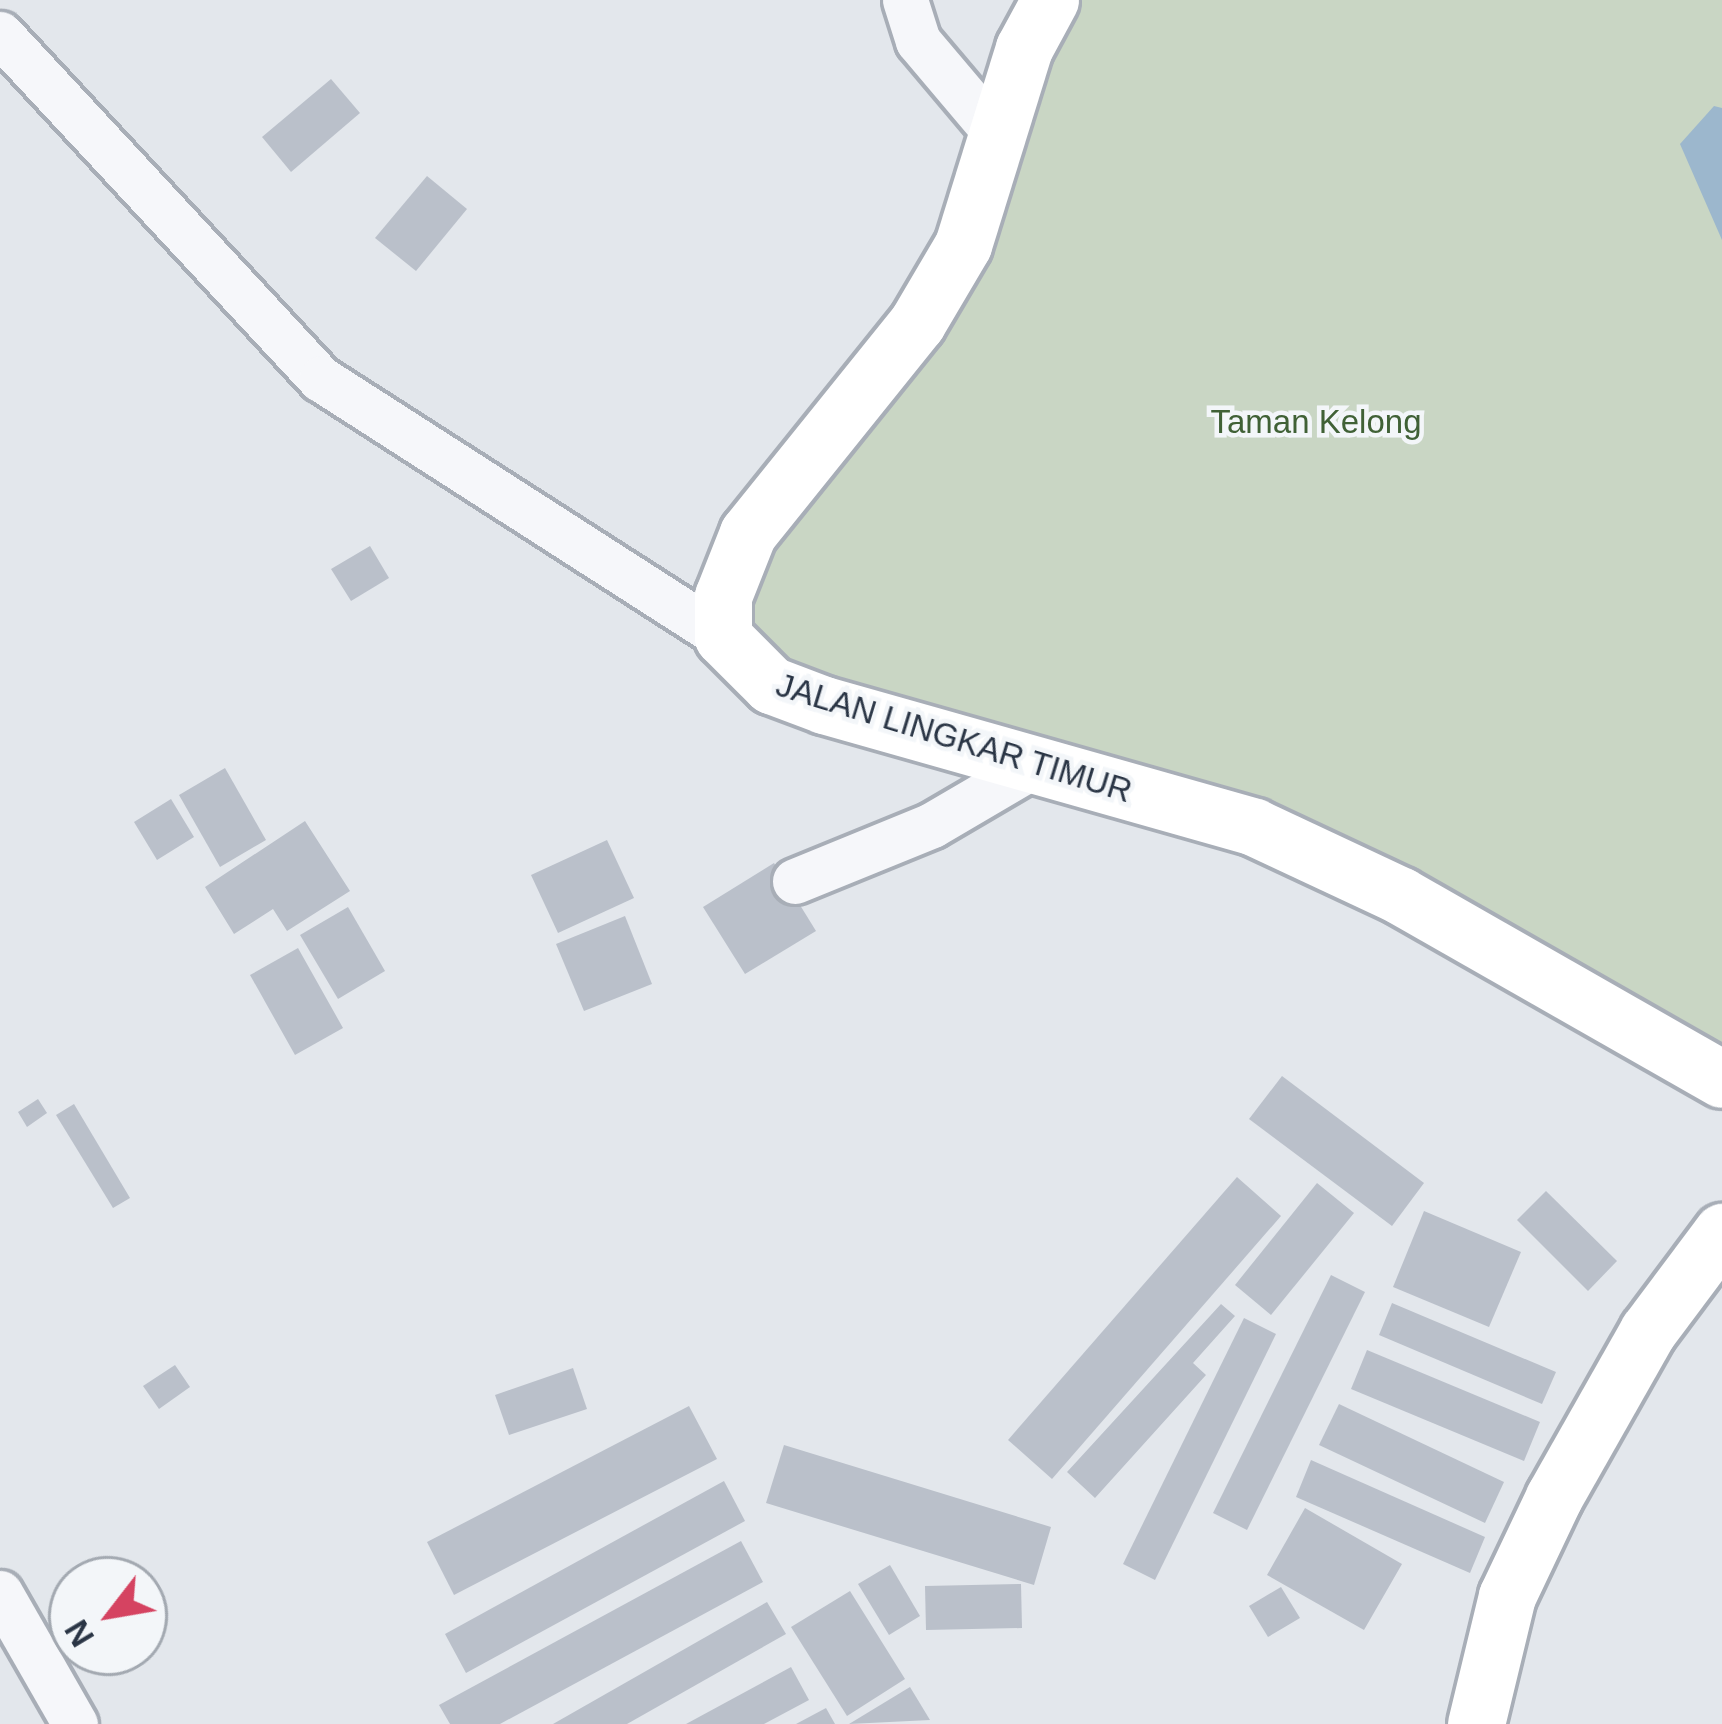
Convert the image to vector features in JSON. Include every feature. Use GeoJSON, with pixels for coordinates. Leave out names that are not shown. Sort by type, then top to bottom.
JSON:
{"type":"FeatureCollection","features":[{"type":"Feature","properties":{"kind":"main road"},"geometry":{"type":"LineString","coordinates":[[723,637],[723,596],[748,533],[917,323],[963,245],[995,132],[1050,0]]}},
{"type":"Feature","properties":{"kind":"main road","name":"JALAN LINGKAR TIMUR"},"geometry":{"type":"LineString","coordinates":[[723,637],[771,685],[1031,767],[1254,827],[1401,896],[1722,1079]]}},
{"type":"Feature","properties":{"kind":"main road"},"geometry":{"type":"LineString","coordinates":[[1476,1724],[1507,1596],[1554,1497],[1648,1331],[1722,1232]]}},
{"type":"Feature","properties":{"kind":"street"},"geometry":{"type":"LineString","coordinates":[[905,0],[918,41],[995,132]]}},
{"type":"Feature","properties":{"kind":"street"},"geometry":{"type":"LineString","coordinates":[[0,34],[321,379],[723,637]]}},
{"type":"Feature","properties":{"kind":"street"},"geometry":{"type":"LineString","coordinates":[[795,880],[932,825],[1031,767]]}},
{"type":"Feature","properties":{"kind":"street"},"geometry":{"type":"LineString","coordinates":[[0,1593],[76,1724]]}},
{"type":"Feature","properties":{"kind":"green space","name":"Taman Kelong"},"geometry":{"type":"Polygon","coordinates":[[[1051,0],[1722,0],[1722,1098],[1401,896],[742,663],[748,533],[917,323],[1051,0]]]}},
{"type":"Feature","properties":{"kind":"water"},"geometry":{"type":"Polygon","coordinates":[[[1714,106],[1722,108],[1722,240],[1680,144],[1714,106]]]}},
{"type":"Feature","properties":{"kind":"building"},"geometry":{"type":"Polygon","coordinates":[[[331,79],[360,113],[291,172],[262,137],[331,79]]]}},
{"type":"Feature","properties":{"kind":"building"},"geometry":{"type":"Polygon","coordinates":[[[427,176],[467,209],[416,271],[375,238],[427,176]]]}},
{"type":"Feature","properties":{"kind":"building"},"geometry":{"type":"Polygon","coordinates":[[[370,546],[389,578],[351,601],[331,569],[370,546]]]}},
{"type":"Feature","properties":{"kind":"building"},"geometry":{"type":"Polygon","coordinates":[[[225,768],[266,840],[220,867],[179,795],[225,768]]]}},
{"type":"Feature","properties":{"kind":"building"},"geometry":{"type":"Polygon","coordinates":[[[171,799],[194,837],[157,860],[134,822],[171,799]]]}},
{"type":"Feature","properties":{"kind":"building"},"geometry":{"type":"Polygon","coordinates":[[[305,821],[350,891],[287,931],[273,909],[234,934],[205,887],[305,821]]]}},
{"type":"Feature","properties":{"kind":"building"},"geometry":{"type":"Polygon","coordinates":[[[607,840],[634,898],[558,933],[531,875],[607,840]]]}},
{"type":"Feature","properties":{"kind":"building"},"geometry":{"type":"Polygon","coordinates":[[[774,863],[816,931],[745,974],[703,907],[774,863]]]}},
{"type":"Feature","properties":{"kind":"building"},"geometry":{"type":"Polygon","coordinates":[[[348,907],[385,971],[338,999],[300,935],[348,907]]]}},
{"type":"Feature","properties":{"kind":"building"},"geometry":{"type":"Polygon","coordinates":[[[625,916],[652,984],[584,1011],[556,944],[625,916]]]}},
{"type":"Feature","properties":{"kind":"building"},"geometry":{"type":"Polygon","coordinates":[[[298,948],[343,1028],[295,1055],[250,975],[298,948]]]}},
{"type":"Feature","properties":{"kind":"building"},"geometry":{"type":"Polygon","coordinates":[[[1282,1076],[1424,1183],[1392,1226],[1249,1119],[1282,1076]]]}},
{"type":"Feature","properties":{"kind":"building"},"geometry":{"type":"Polygon","coordinates":[[[38,1099],[47,1113],[27,1127],[18,1112],[38,1099]]]}},
{"type":"Feature","properties":{"kind":"building"},"geometry":{"type":"Polygon","coordinates":[[[74,1104],[130,1198],[113,1208],[56,1115],[74,1104]]]}},
{"type":"Feature","properties":{"kind":"building"},"geometry":{"type":"Polygon","coordinates":[[[1237,1177],[1281,1216],[1052,1479],[1008,1440],[1237,1177]]]}},
{"type":"Feature","properties":{"kind":"building"},"geometry":{"type":"Polygon","coordinates":[[[1317,1183],[1354,1213],[1271,1315],[1235,1285],[1317,1183]]]}},
{"type":"Feature","properties":{"kind":"building"},"geometry":{"type":"Polygon","coordinates":[[[1546,1191],[1617,1261],[1588,1291],[1517,1220],[1546,1191]]]}},
{"type":"Feature","properties":{"kind":"building"},"geometry":{"type":"Polygon","coordinates":[[[1424,1211],[1521,1252],[1489,1327],[1393,1287],[1424,1211]]]}},
{"type":"Feature","properties":{"kind":"building"},"geometry":{"type":"Polygon","coordinates":[[[1331,1275],[1365,1292],[1247,1530],[1213,1513],[1331,1275]]]}},
{"type":"Feature","properties":{"kind":"building"},"geometry":{"type":"Polygon","coordinates":[[[1392,1303],[1556,1372],[1542,1404],[1379,1335],[1392,1303]]]}},
{"type":"Feature","properties":{"kind":"building"},"geometry":{"type":"Polygon","coordinates":[[[1221,1304],[1235,1316],[1193,1363],[1206,1375],[1095,1498],[1067,1472],[1221,1304]]]}},
{"type":"Feature","properties":{"kind":"building"},"geometry":{"type":"Polygon","coordinates":[[[1244,1318],[1276,1334],[1155,1580],[1123,1564],[1244,1318]]]}},
{"type":"Feature","properties":{"kind":"building"},"geometry":{"type":"Polygon","coordinates":[[[1367,1350],[1540,1422],[1524,1461],[1351,1389],[1367,1350]]]}},
{"type":"Feature","properties":{"kind":"building"},"geometry":{"type":"Polygon","coordinates":[[[175,1365],[190,1387],[159,1409],[143,1386],[175,1365]]]}},
{"type":"Feature","properties":{"kind":"building"},"geometry":{"type":"Polygon","coordinates":[[[573,1368],[587,1409],[509,1435],[495,1395],[573,1368]]]}},
{"type":"Feature","properties":{"kind":"building"},"geometry":{"type":"Polygon","coordinates":[[[1339,1404],[1504,1482],[1485,1523],[1319,1445],[1339,1404]]]}},
{"type":"Feature","properties":{"kind":"building"},"geometry":{"type":"Polygon","coordinates":[[[689,1406],[717,1459],[454,1595],[427,1542],[689,1406]]]}},
{"type":"Feature","properties":{"kind":"building"},"geometry":{"type":"Polygon","coordinates":[[[784,1445],[1051,1527],[1034,1585],[766,1503],[784,1445]]]}},
{"type":"Feature","properties":{"kind":"building"},"geometry":{"type":"Polygon","coordinates":[[[1311,1460],[1485,1537],[1470,1573],[1296,1497],[1311,1460]]]}},
{"type":"Feature","properties":{"kind":"building"},"geometry":{"type":"Polygon","coordinates":[[[724,1481],[745,1521],[466,1673],[445,1634],[724,1481]]]}},
{"type":"Feature","properties":{"kind":"building"},"geometry":{"type":"Polygon","coordinates":[[[1305,1508],[1402,1564],[1364,1630],[1267,1575],[1305,1508]]]}},
{"type":"Feature","properties":{"kind":"building"},"geometry":{"type":"Polygon","coordinates":[[[741,1541],[763,1582],[500,1724],[450,1724],[439,1705],[741,1541]]]}},
{"type":"Feature","properties":{"kind":"building"},"geometry":{"type":"Polygon","coordinates":[[[890,1565],[920,1616],[889,1635],[858,1584],[890,1565]]]}},
{"type":"Feature","properties":{"kind":"building"},"geometry":{"type":"Polygon","coordinates":[[[1021,1584],[1022,1628],[926,1630],[925,1586],[1021,1584]]]}},
{"type":"Feature","properties":{"kind":"building"},"geometry":{"type":"Polygon","coordinates":[[[1281,1587],[1300,1618],[1268,1637],[1249,1606],[1281,1587]]]}},
{"type":"Feature","properties":{"kind":"building"},"geometry":{"type":"Polygon","coordinates":[[[850,1591],[905,1679],[847,1716],[791,1627],[850,1591]]]}},
{"type":"Feature","properties":{"kind":"building"},"geometry":{"type":"Polygon","coordinates":[[[767,1602],[786,1634],[627,1724],[553,1724],[767,1602]]]}},
{"type":"Feature","properties":{"kind":"building"},"geometry":{"type":"Polygon","coordinates":[[[791,1667],[809,1700],[764,1724],[686,1724],[791,1667]]]}},
{"type":"Feature","properties":{"kind":"building"},"geometry":{"type":"Polygon","coordinates":[[[910,1687],[930,1720],[849,1724],[910,1687]]]}},
{"type":"Feature","properties":{"kind":"building"},"geometry":{"type":"Polygon","coordinates":[[[826,1708],[835,1724],[796,1724],[826,1708]]]}}]}
